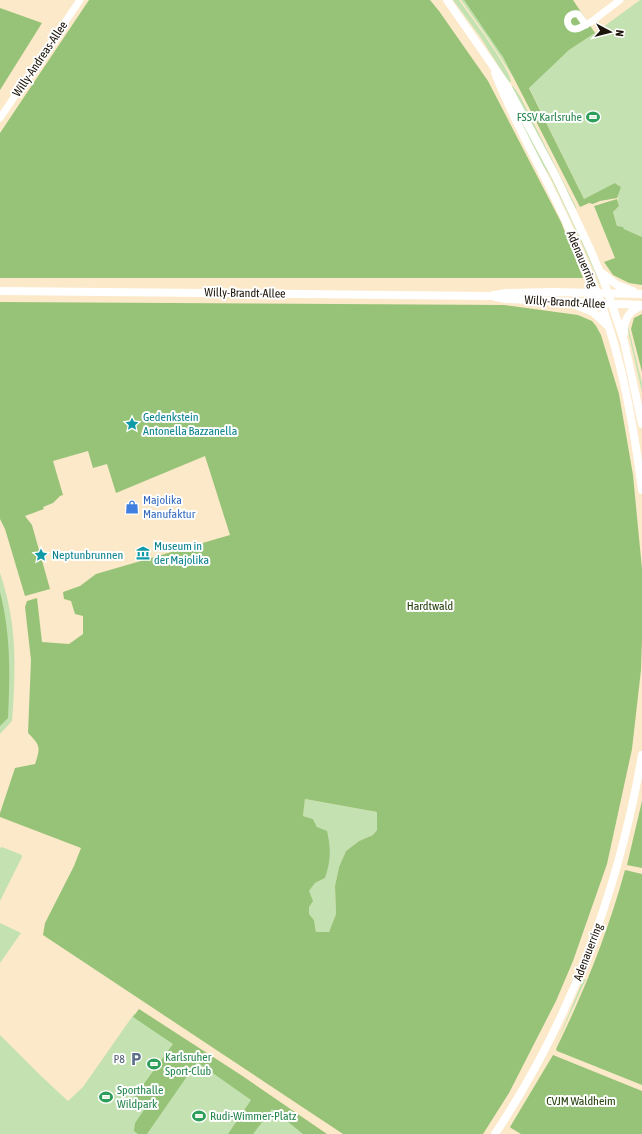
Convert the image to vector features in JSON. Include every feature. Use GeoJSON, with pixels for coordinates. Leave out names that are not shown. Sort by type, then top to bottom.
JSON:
{"type":"FeatureCollection","features":[{"type":"Feature","properties":{"kind":"main road","name":"Adenauerring"},"geometry":{"type":"LineString","coordinates":[[447,0],[507,86],[556,177],[598,268],[612,304],[624,342],[642,424]]}},
{"type":"Feature","properties":{"kind":"main road","name":"Adenauerring"},"geometry":{"type":"LineString","coordinates":[[491,63],[501,90],[563,215],[597,293],[609,327],[627,394],[642,490]]}},
{"type":"Feature","properties":{"kind":"main road"},"geometry":{"type":"LineString","coordinates":[[598,268],[605,276],[616,284],[641,294]]}},
{"type":"Feature","properties":{"kind":"main road","name":"Willy-Brandt-Allee"},"geometry":{"type":"LineString","coordinates":[[0,291],[489,296],[506,299],[642,305]]}},
{"type":"Feature","properties":{"kind":"main road","name":"Willy-Brandt-Allee"},"geometry":{"type":"LineString","coordinates":[[489,296],[506,293],[641,294]]}},
{"type":"Feature","properties":{"kind":"main road"},"geometry":{"type":"LineString","coordinates":[[564,302],[593,312],[609,327]]}},
{"type":"Feature","properties":{"kind":"main road"},"geometry":{"type":"LineString","coordinates":[[624,342],[624,327],[626,319],[631,311],[642,305]]}},
{"type":"Feature","properties":{"kind":"main road","name":"Adenauerring"},"geometry":{"type":"LineString","coordinates":[[495,1134],[525,1086],[546,1048],[585,962],[608,897],[620,855],[635,794],[642,755]]}},
{"type":"Feature","properties":{"kind":"street","name":"Willy-Andreas-Allee"},"geometry":{"type":"LineString","coordinates":[[0,118],[80,0]]}},
{"type":"Feature","properties":{"kind":"street"},"geometry":{"type":"LineString","coordinates":[[586,25],[620,0]]}},
{"type":"Feature","properties":{"kind":"green space"},"geometry":{"type":"Polygon","coordinates":[[[89,0],[430,0],[488,81],[561,222],[583,278],[0,278],[0,133],[89,0]]]}},
{"type":"Feature","properties":{"kind":"green space"},"geometry":{"type":"Polygon","coordinates":[[[453,0],[459,0],[480,28],[504,65],[511,82],[509,82],[506,78],[481,38],[453,0]]]}},
{"type":"Feature","properties":{"kind":"green space"},"geometry":{"type":"Polygon","coordinates":[[[461,0],[464,0],[490,37],[513,77],[490,41],[461,0]]]}},
{"type":"Feature","properties":{"kind":"green space"},"geometry":{"type":"Polygon","coordinates":[[[464,0],[573,0],[595,33],[569,50],[529,88],[584,199],[615,183],[621,187],[617,198],[600,201],[593,204],[589,203],[580,207],[503,57],[464,0]]]}},
{"type":"Feature","properties":{"kind":"green space","name":"FSSV Karlsruhe"},"geometry":{"type":"Polygon","coordinates":[[[642,0],[642,237],[617,226],[613,212],[619,206],[618,196],[621,187],[616,183],[584,199],[529,87],[569,50],[642,0]]]}},
{"type":"Feature","properties":{"kind":"green space"},"geometry":{"type":"Polygon","coordinates":[[[0,8],[42,23],[0,90],[0,8]]]}},
{"type":"Feature","properties":{"kind":"green space"},"geometry":{"type":"Polygon","coordinates":[[[513,86],[520,96],[577,209],[574,206],[511,87],[513,86]]]}},
{"type":"Feature","properties":{"kind":"green space"},"geometry":{"type":"Polygon","coordinates":[[[520,122],[522,122],[562,197],[602,284],[600,284],[550,176],[543,166],[520,122]]]}},
{"type":"Feature","properties":{"kind":"green space"},"geometry":{"type":"Polygon","coordinates":[[[617,199],[619,206],[613,212],[617,226],[623,227],[624,229],[642,237],[642,285],[629,283],[613,275],[604,262],[615,258],[594,206],[617,199]]]}},
{"type":"Feature","properties":{"kind":"green space","name":"Hardtwald"},"geometry":{"type":"Polygon","coordinates":[[[0,302],[504,305],[578,315],[592,321],[596,326],[601,335],[619,394],[633,475],[642,569],[641,670],[632,749],[607,864],[573,961],[556,1001],[509,1093],[483,1134],[343,1134],[43,935],[45,923],[74,866],[81,848],[0,817],[15,768],[35,764],[39,750],[37,744],[28,733],[31,660],[25,607],[27,601],[37,598],[42,642],[69,644],[83,634],[83,616],[75,614],[71,601],[64,599],[63,592],[80,586],[96,574],[230,535],[205,456],[116,493],[107,464],[93,468],[88,451],[53,461],[63,495],[53,503],[43,507],[44,509],[25,516],[32,525],[50,589],[25,596],[5,529],[0,519],[0,302]],[[305,799],[303,816],[313,819],[317,827],[327,831],[330,849],[325,878],[315,883],[309,891],[313,901],[309,907],[309,914],[314,920],[316,932],[329,932],[336,914],[335,886],[339,867],[346,851],[359,841],[373,835],[377,830],[377,812],[305,799]]]}},
{"type":"Feature","properties":{"kind":"green space"},"geometry":{"type":"Polygon","coordinates":[[[642,314],[642,372],[631,329],[634,318],[642,314]]]}},
{"type":"Feature","properties":{"kind":"green space"},"geometry":{"type":"Polygon","coordinates":[[[629,319],[629,330],[642,383],[642,392],[628,331],[629,319]]]}},
{"type":"Feature","properties":{"kind":"green space"},"geometry":{"type":"Polygon","coordinates":[[[0,573],[11,617],[13,632],[14,691],[12,721],[0,734],[0,573]]]}},
{"type":"Feature","properties":{"kind":"green space"},"geometry":{"type":"Polygon","coordinates":[[[0,592],[4,608],[8,639],[9,686],[8,718],[0,726],[0,592]]]}},
{"type":"Feature","properties":{"kind":"green space"},"geometry":{"type":"Polygon","coordinates":[[[305,799],[377,812],[377,830],[373,835],[359,841],[346,851],[339,867],[335,886],[336,914],[329,932],[316,932],[314,920],[309,914],[309,891],[315,883],[325,878],[317,827],[313,819],[303,816],[305,799]]]}},
{"type":"Feature","properties":{"kind":"green space"},"geometry":{"type":"Polygon","coordinates":[[[642,801],[642,868],[627,865],[642,801]]]}},
{"type":"Feature","properties":{"kind":"green space"},"geometry":{"type":"Polygon","coordinates":[[[2,847],[22,855],[22,857],[0,901],[0,848],[2,847]]]}},
{"type":"Feature","properties":{"kind":"green space"},"geometry":{"type":"Polygon","coordinates":[[[625,870],[642,874],[642,1085],[557,1051],[556,1049],[595,961],[625,870]]]}},
{"type":"Feature","properties":{"kind":"green space"},"geometry":{"type":"Polygon","coordinates":[[[0,923],[21,933],[0,963],[0,923]]]}},
{"type":"Feature","properties":{"kind":"green space"},"geometry":{"type":"Polygon","coordinates":[[[586,979],[555,1047],[583,980],[586,979]]]}},
{"type":"Feature","properties":{"kind":"green space"},"geometry":{"type":"Polygon","coordinates":[[[139,1009],[241,1075],[327,1134],[303,1134],[272,1109],[253,1134],[228,1134],[251,1100],[197,1062],[147,1134],[138,1134],[134,1131],[135,1123],[144,1110],[134,1100],[135,1096],[173,1044],[133,1017],[139,1009]]]}},
{"type":"Feature","properties":{"kind":"green space","name":"Karlsruher Sport-Club"},"geometry":{"type":"Polygon","coordinates":[[[134,1014],[193,1052],[310,1134],[0,1134],[0,1035],[68,1101],[83,1087],[134,1014]]]}},
{"type":"Feature","properties":{"kind":"green space","name":"CVJM Waldheim"},"geometry":{"type":"Polygon","coordinates":[[[553,1055],[642,1091],[642,1134],[521,1134],[511,1128],[510,1127],[553,1055]]]}},
{"type":"Feature","properties":{"kind":"place","name":"FSSV Karlsruhe"},"geometry":{"type":"Point","coordinates":[593,117]}},
{"type":"Feature","properties":{"kind":"place","name":"Gedenkstein Antonella Bazzanella"},"geometry":{"type":"Point","coordinates":[132,424]}},
{"type":"Feature","properties":{"kind":"place","name":"Majolika Manufaktur"},"geometry":{"type":"Point","coordinates":[132,507]}},
{"type":"Feature","properties":{"kind":"place","name":"Museum in der Majolika"},"geometry":{"type":"Point","coordinates":[143,553]}},
{"type":"Feature","properties":{"kind":"place","name":"Neptunbrunnen"},"geometry":{"type":"Point","coordinates":[41,555]}},
{"type":"Feature","properties":{"kind":"place","name":"P8"},"geometry":{"type":"Point","coordinates":[136,1059]}},
{"type":"Feature","properties":{"kind":"place","name":"Karlsruher Sport-Club"},"geometry":{"type":"Point","coordinates":[154,1064]}},
{"type":"Feature","properties":{"kind":"place","name":"Sporthalle Wildpark"},"geometry":{"type":"Point","coordinates":[106,1097]}},
{"type":"Feature","properties":{"kind":"place","name":"Rudi-Wimmer-Platz"},"geometry":{"type":"Point","coordinates":[199,1116]}}]}
